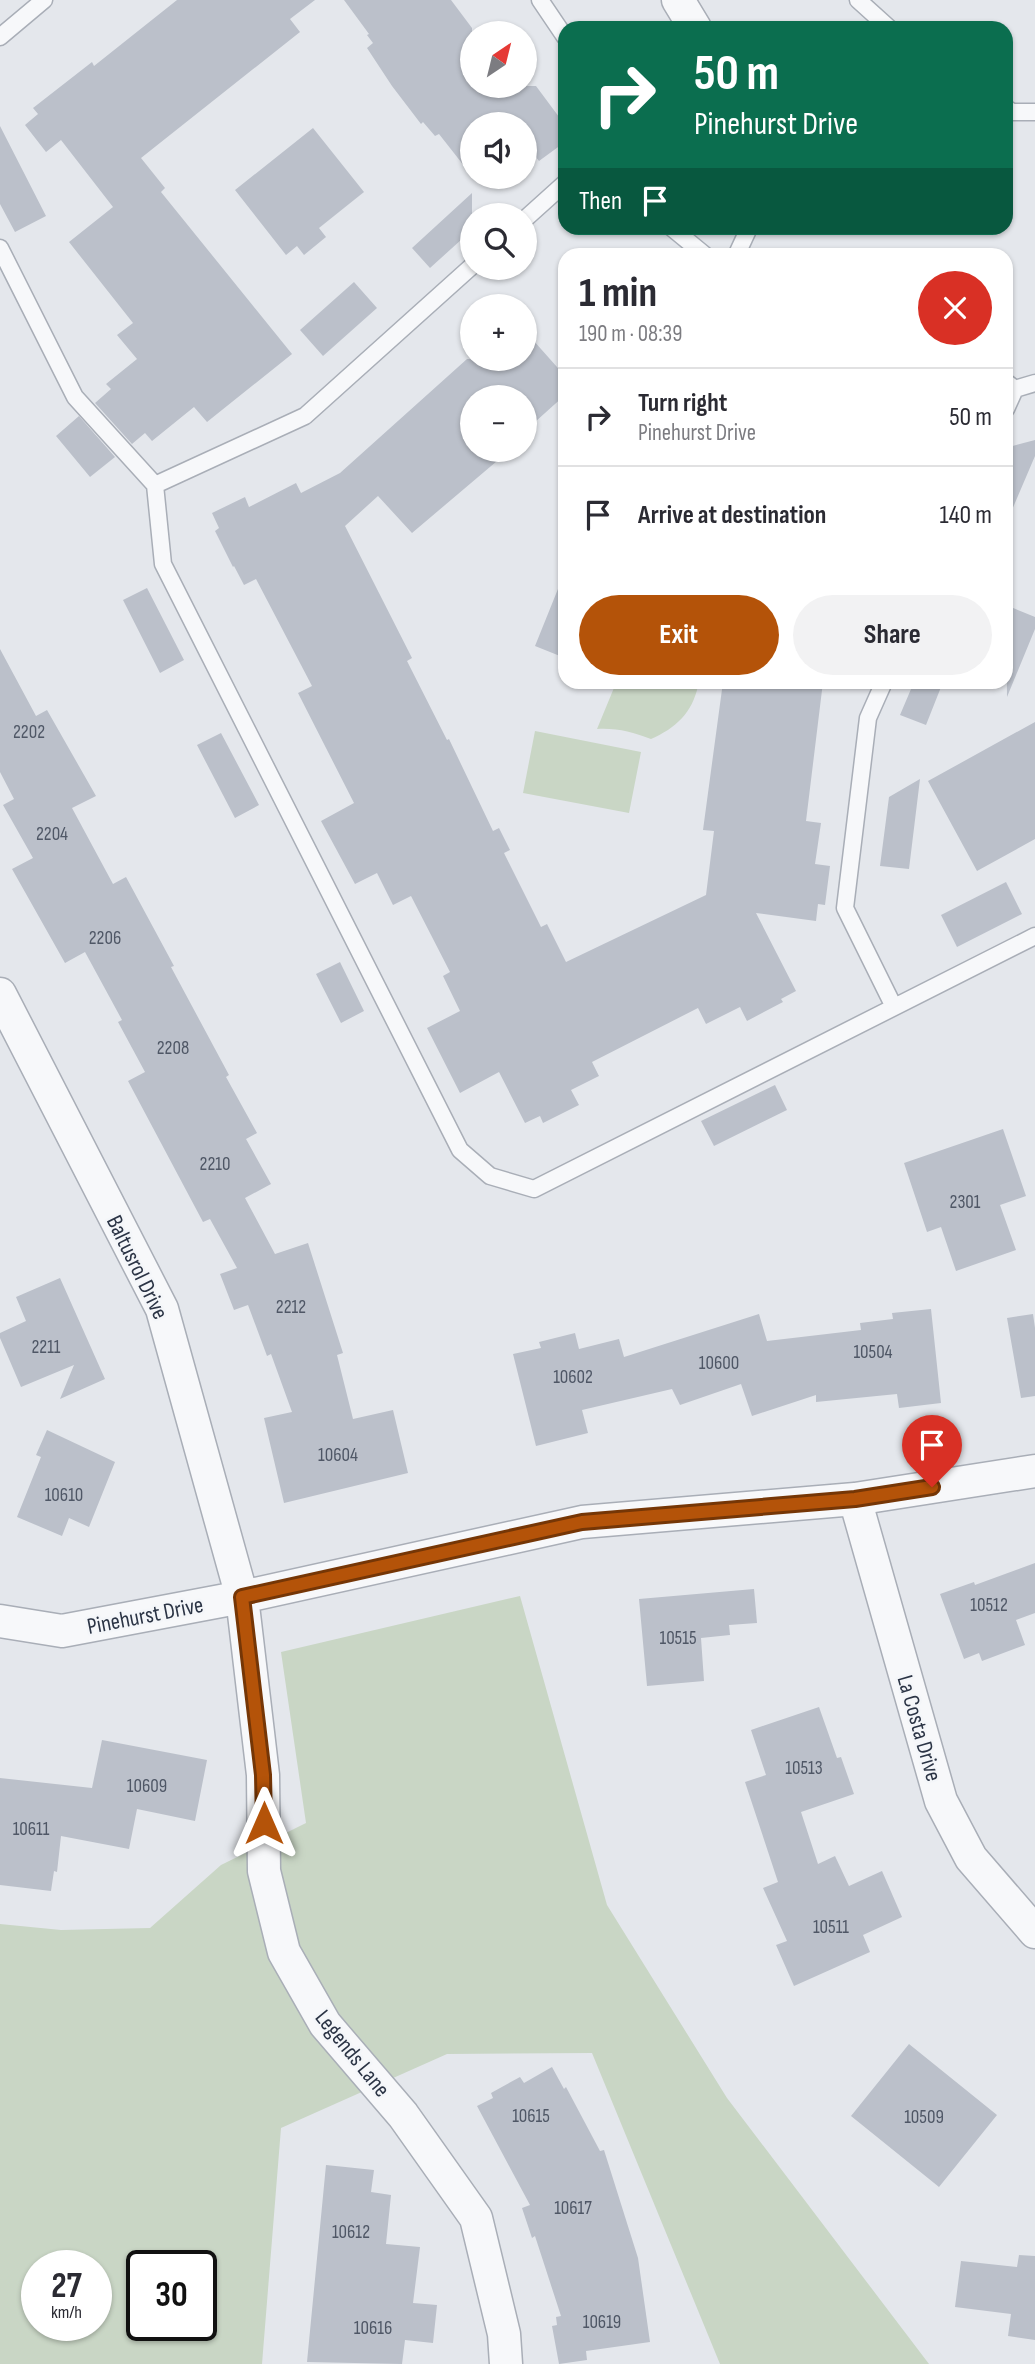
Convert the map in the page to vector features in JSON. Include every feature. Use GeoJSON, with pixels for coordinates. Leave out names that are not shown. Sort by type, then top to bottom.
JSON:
{"type":"FeatureCollection","features":[{"type":"Feature","properties":{"kind":"street"},"geometry":{"type":"LineString","coordinates":[[678,0],[691,21]]}},
{"type":"Feature","properties":{"kind":"street","name":"Baltusrol Drive"},"geometry":{"type":"LineString","coordinates":[[0,995],[162,1309],[242,1597]]}},
{"type":"Feature","properties":{"kind":"street","name":"Pinehurst Drive"},"geometry":{"type":"LineString","coordinates":[[0,1621],[62,1631],[242,1597],[582,1522],[855,1499],[1035,1471]]}},
{"type":"Feature","properties":{"kind":"street","name":"La Costa Drive"},"geometry":{"type":"LineString","coordinates":[[855,1499],[941,1801],[971,1858],[1035,1932]]}},
{"type":"Feature","properties":{"kind":"street","name":"Legends Lane"},"geometry":{"type":"LineString","coordinates":[[242,1597],[263,1775],[264,1871],[284,1952],[325,2024],[403,2115],[476,2218],[504,2334],[506,2364]]}},
{"type":"Feature","properties":{"kind":"lane"},"geometry":{"type":"LineString","coordinates":[[0,37],[44,0]]}},
{"type":"Feature","properties":{"kind":"lane"},"geometry":{"type":"LineString","coordinates":[[540,0],[558,27]]}},
{"type":"Feature","properties":{"kind":"lane"},"geometry":{"type":"LineString","coordinates":[[858,0],[881,21]]}},
{"type":"Feature","properties":{"kind":"lane"},"geometry":{"type":"LineString","coordinates":[[1013,112],[1035,112]]}},
{"type":"Feature","properties":{"kind":"lane"},"geometry":{"type":"LineString","coordinates":[[537,208],[558,189]]}},
{"type":"Feature","properties":{"kind":"lane"},"geometry":{"type":"LineString","coordinates":[[680,235],[696,248]]}},
{"type":"Feature","properties":{"kind":"lane"},"geometry":{"type":"LineString","coordinates":[[0,248],[75,397],[155,485],[163,564],[460,1150],[490,1176],[534,1189],[1035,936]]}},
{"type":"Feature","properties":{"kind":"lane"},"geometry":{"type":"LineString","coordinates":[[155,485],[304,416],[460,277]]}},
{"type":"Feature","properties":{"kind":"lane"},"geometry":{"type":"LineString","coordinates":[[1013,386],[1035,383]]}},
{"type":"Feature","properties":{"kind":"lane"},"geometry":{"type":"LineString","coordinates":[[881,689],[868,718],[845,908],[894,1007]]}},
{"type":"Feature","properties":{"kind":"green space"},"geometry":{"type":"Polygon","coordinates":[[[614,689],[697,689],[692,704],[682,718],[651,739],[625,731],[597,729],[614,689]]]}},
{"type":"Feature","properties":{"kind":"green space"},"geometry":{"type":"Polygon","coordinates":[[[535,731],[641,752],[629,813],[523,793],[535,731]]]}},
{"type":"Feature","properties":{"kind":"green space"},"geometry":{"type":"Polygon","coordinates":[[[520,1596],[607,1905],[727,2098],[929,2364],[720,2364],[592,2053],[447,2054],[281,2128],[262,2364],[0,2364],[0,1924],[61,1930],[150,1928],[221,1865],[306,1823],[281,1652],[520,1596]]]}},
{"type":"Feature","properties":{"kind":"building"},"geometry":{"type":"Polygon","coordinates":[[[177,0],[315,0],[290,19],[300,32],[141,158],[165,188],[161,192],[292,354],[207,422],[194,407],[152,441],[145,433],[132,444],[95,403],[111,389],[106,384],[137,359],[117,335],[133,323],[69,242],[113,207],[61,140],[46,152],[25,125],[38,114],[33,108],[92,62],[94,66],[177,0]]]}},
{"type":"Feature","properties":{"kind":"building"},"geometry":{"type":"Polygon","coordinates":[[[344,0],[451,0],[467,21],[460,21],[460,98],[537,98],[537,87],[558,116],[558,147],[539,161],[537,158],[537,112],[460,112],[460,161],[439,134],[435,136],[423,122],[421,124],[392,86],[367,48],[373,43],[367,35],[369,34],[344,0]]]}},
{"type":"Feature","properties":{"kind":"building"},"geometry":{"type":"Polygon","coordinates":[[[0,126],[46,216],[15,232],[0,204],[0,126]]]}},
{"type":"Feature","properties":{"kind":"building"},"geometry":{"type":"Polygon","coordinates":[[[313,128],[364,192],[319,228],[326,237],[304,255],[297,246],[286,255],[235,190],[313,128]]]}},
{"type":"Feature","properties":{"kind":"building"},"geometry":{"type":"Polygon","coordinates":[[[472,193],[472,203],[461,203],[472,193]]]}},
{"type":"Feature","properties":{"kind":"building"},"geometry":{"type":"Polygon","coordinates":[[[460,204],[460,241],[430,268],[412,248],[460,204]]]}},
{"type":"Feature","properties":{"kind":"building"},"geometry":{"type":"Polygon","coordinates":[[[354,282],[377,308],[323,356],[300,330],[354,282]]]}},
{"type":"Feature","properties":{"kind":"building"},"geometry":{"type":"Polygon","coordinates":[[[537,344],[558,368],[558,401],[537,420],[537,385],[460,385],[460,462],[496,462],[412,533],[378,496],[345,526],[412,658],[407,661],[447,740],[449,739],[493,831],[499,828],[510,850],[504,853],[541,927],[547,924],[566,962],[706,895],[714,831],[703,830],[722,689],[822,689],[806,821],[821,823],[815,864],[830,866],[825,905],[818,904],[816,921],[756,913],[796,991],[781,999],[783,1002],[747,1021],[740,1007],[706,1024],[698,1008],[592,1062],[599,1076],[571,1090],[579,1105],[543,1123],[540,1116],[525,1123],[499,1072],[460,1093],[427,1028],[460,1011],[443,976],[450,972],[411,896],[393,905],[377,873],[355,884],[321,821],[354,803],[298,693],[312,686],[256,579],[244,585],[215,531],[219,528],[212,513],[245,497],[249,507],[296,483],[301,493],[340,473],[460,365],[460,371],[537,371],[537,344]]]}},
{"type":"Feature","properties":{"kind":"building"},"geometry":{"type":"Polygon","coordinates":[[[79,416],[115,457],[90,477],[56,436],[79,416]]]}},
{"type":"Feature","properties":{"kind":"building"},"geometry":{"type":"Polygon","coordinates":[[[1035,440],[1035,456],[1013,508],[1013,446],[1035,440]]]}},
{"type":"Feature","properties":{"kind":"building"},"geometry":{"type":"Polygon","coordinates":[[[147,588],[184,660],[160,673],[123,600],[147,588]]]}},
{"type":"Feature","properties":{"kind":"building"},"geometry":{"type":"Polygon","coordinates":[[[558,589],[558,655],[535,646],[558,589]]]}},
{"type":"Feature","properties":{"kind":"building"},"geometry":{"type":"Polygon","coordinates":[[[1013,608],[1035,617],[1035,629],[1013,682],[1013,608]]]}},
{"type":"Feature","properties":{"kind":"building"},"geometry":{"type":"Polygon","coordinates":[[[0,649],[36,716],[47,710],[96,796],[72,808],[113,884],[126,877],[174,966],[171,967],[257,1133],[246,1139],[271,1184],[245,1198],[275,1254],[308,1243],[343,1353],[337,1355],[353,1419],[393,1410],[408,1473],[284,1503],[264,1418],[292,1412],[271,1354],[267,1356],[248,1305],[234,1310],[220,1274],[237,1268],[210,1219],[203,1222],[128,1081],[145,1072],[118,1022],[122,1020],[85,952],[65,963],[12,869],[33,858],[3,805],[14,799],[0,772],[0,649]]]}},
{"type":"Feature","properties":{"kind":"building"},"geometry":{"type":"Polygon","coordinates":[[[911,689],[940,689],[926,725],[900,715],[911,689]]]}},
{"type":"Feature","properties":{"kind":"building"},"geometry":{"type":"Polygon","coordinates":[[[1035,722],[1035,839],[977,871],[928,781],[1035,722]]]}},
{"type":"Feature","properties":{"kind":"building"},"geometry":{"type":"Polygon","coordinates":[[[221,733],[259,805],[235,818],[197,745],[221,733]]]}},
{"type":"Feature","properties":{"kind":"building"},"geometry":{"type":"Polygon","coordinates":[[[920,779],[909,869],[880,866],[889,797],[920,779]]]}},
{"type":"Feature","properties":{"kind":"building"},"geometry":{"type":"Polygon","coordinates":[[[1006,882],[1022,914],[957,947],[941,915],[1006,882]]]}},
{"type":"Feature","properties":{"kind":"building"},"geometry":{"type":"Polygon","coordinates":[[[340,962],[364,1011],[341,1023],[316,974],[340,962]]]}},
{"type":"Feature","properties":{"kind":"building"},"geometry":{"type":"Polygon","coordinates":[[[775,1085],[787,1110],[714,1146],[701,1121],[775,1085]]]}},
{"type":"Feature","properties":{"kind":"building"},"geometry":{"type":"Polygon","coordinates":[[[1003,1129],[1026,1196],[1000,1205],[1016,1250],[956,1271],[941,1227],[927,1232],[904,1163],[1003,1129]]]}},
{"type":"Feature","properties":{"kind":"building"},"geometry":{"type":"Polygon","coordinates":[[[60,1278],[105,1379],[60,1399],[74,1365],[21,1387],[0,1333],[26,1321],[16,1297],[60,1278]]]}},
{"type":"Feature","properties":{"kind":"building"},"geometry":{"type":"Polygon","coordinates":[[[931,1309],[941,1403],[899,1408],[897,1394],[816,1402],[816,1395],[752,1416],[741,1384],[680,1405],[672,1389],[582,1410],[588,1433],[536,1446],[513,1354],[541,1348],[539,1342],[575,1333],[579,1349],[619,1339],[624,1357],[759,1314],[767,1341],[861,1330],[860,1323],[893,1319],[892,1313],[931,1309]]]}},
{"type":"Feature","properties":{"kind":"building"},"geometry":{"type":"Polygon","coordinates":[[[1033,1314],[1035,1396],[1021,1398],[1007,1318],[1033,1314]]]}},
{"type":"Feature","properties":{"kind":"building"},"geometry":{"type":"Polygon","coordinates":[[[47,1430],[115,1462],[89,1527],[69,1518],[62,1536],[17,1517],[41,1457],[36,1455],[47,1430]]]}},
{"type":"Feature","properties":{"kind":"building"},"geometry":{"type":"Polygon","coordinates":[[[1035,1563],[1035,1613],[1016,1620],[1025,1645],[982,1661],[979,1653],[964,1659],[940,1594],[974,1582],[975,1585],[1035,1563]]]}},
{"type":"Feature","properties":{"kind":"building"},"geometry":{"type":"Polygon","coordinates":[[[754,1589],[757,1623],[729,1625],[730,1635],[701,1638],[704,1681],[647,1686],[639,1599],[754,1589]]]}},
{"type":"Feature","properties":{"kind":"building"},"geometry":{"type":"Polygon","coordinates":[[[819,1707],[837,1758],[841,1757],[854,1794],[801,1812],[818,1864],[835,1856],[849,1886],[882,1871],[902,1917],[863,1935],[870,1952],[794,1986],[776,1945],[787,1941],[763,1888],[778,1882],[745,1782],[766,1775],[751,1730],[819,1707]]]}},
{"type":"Feature","properties":{"kind":"building"},"geometry":{"type":"Polygon","coordinates":[[[102,1740],[207,1760],[195,1821],[137,1809],[129,1849],[61,1836],[57,1872],[54,1871],[51,1891],[0,1885],[0,1778],[92,1788],[102,1740]]]}},
{"type":"Feature","properties":{"kind":"building"},"geometry":{"type":"Polygon","coordinates":[[[909,2044],[997,2115],[939,2187],[851,2116],[909,2044]]]}},
{"type":"Feature","properties":{"kind":"building"},"geometry":{"type":"Polygon","coordinates":[[[552,2067],[564,2089],[566,2087],[600,2151],[604,2150],[638,2258],[650,2342],[586,2351],[587,2360],[559,2364],[552,2326],[557,2325],[556,2317],[561,2316],[535,2236],[532,2238],[522,2208],[530,2205],[477,2106],[493,2098],[491,2093],[520,2077],[524,2083],[552,2067]]]}},
{"type":"Feature","properties":{"kind":"building"},"geometry":{"type":"Polygon","coordinates":[[[326,2165],[374,2170],[371,2192],[391,2195],[386,2244],[420,2247],[413,2303],[437,2305],[433,2343],[405,2340],[402,2364],[307,2362],[326,2165]]]}},
{"type":"Feature","properties":{"kind":"building"},"geometry":{"type":"Polygon","coordinates":[[[1019,2255],[1035,2256],[1035,2340],[1008,2336],[1011,2314],[955,2307],[961,2261],[1017,2267],[1019,2255]]]}},
{"type":"Feature","properties":{"kind":"route"},"geometry":{"type":"LineString","coordinates":[[264,1823],[263,1775],[242,1597],[582,1522],[855,1499],[932,1487]]}}]}
